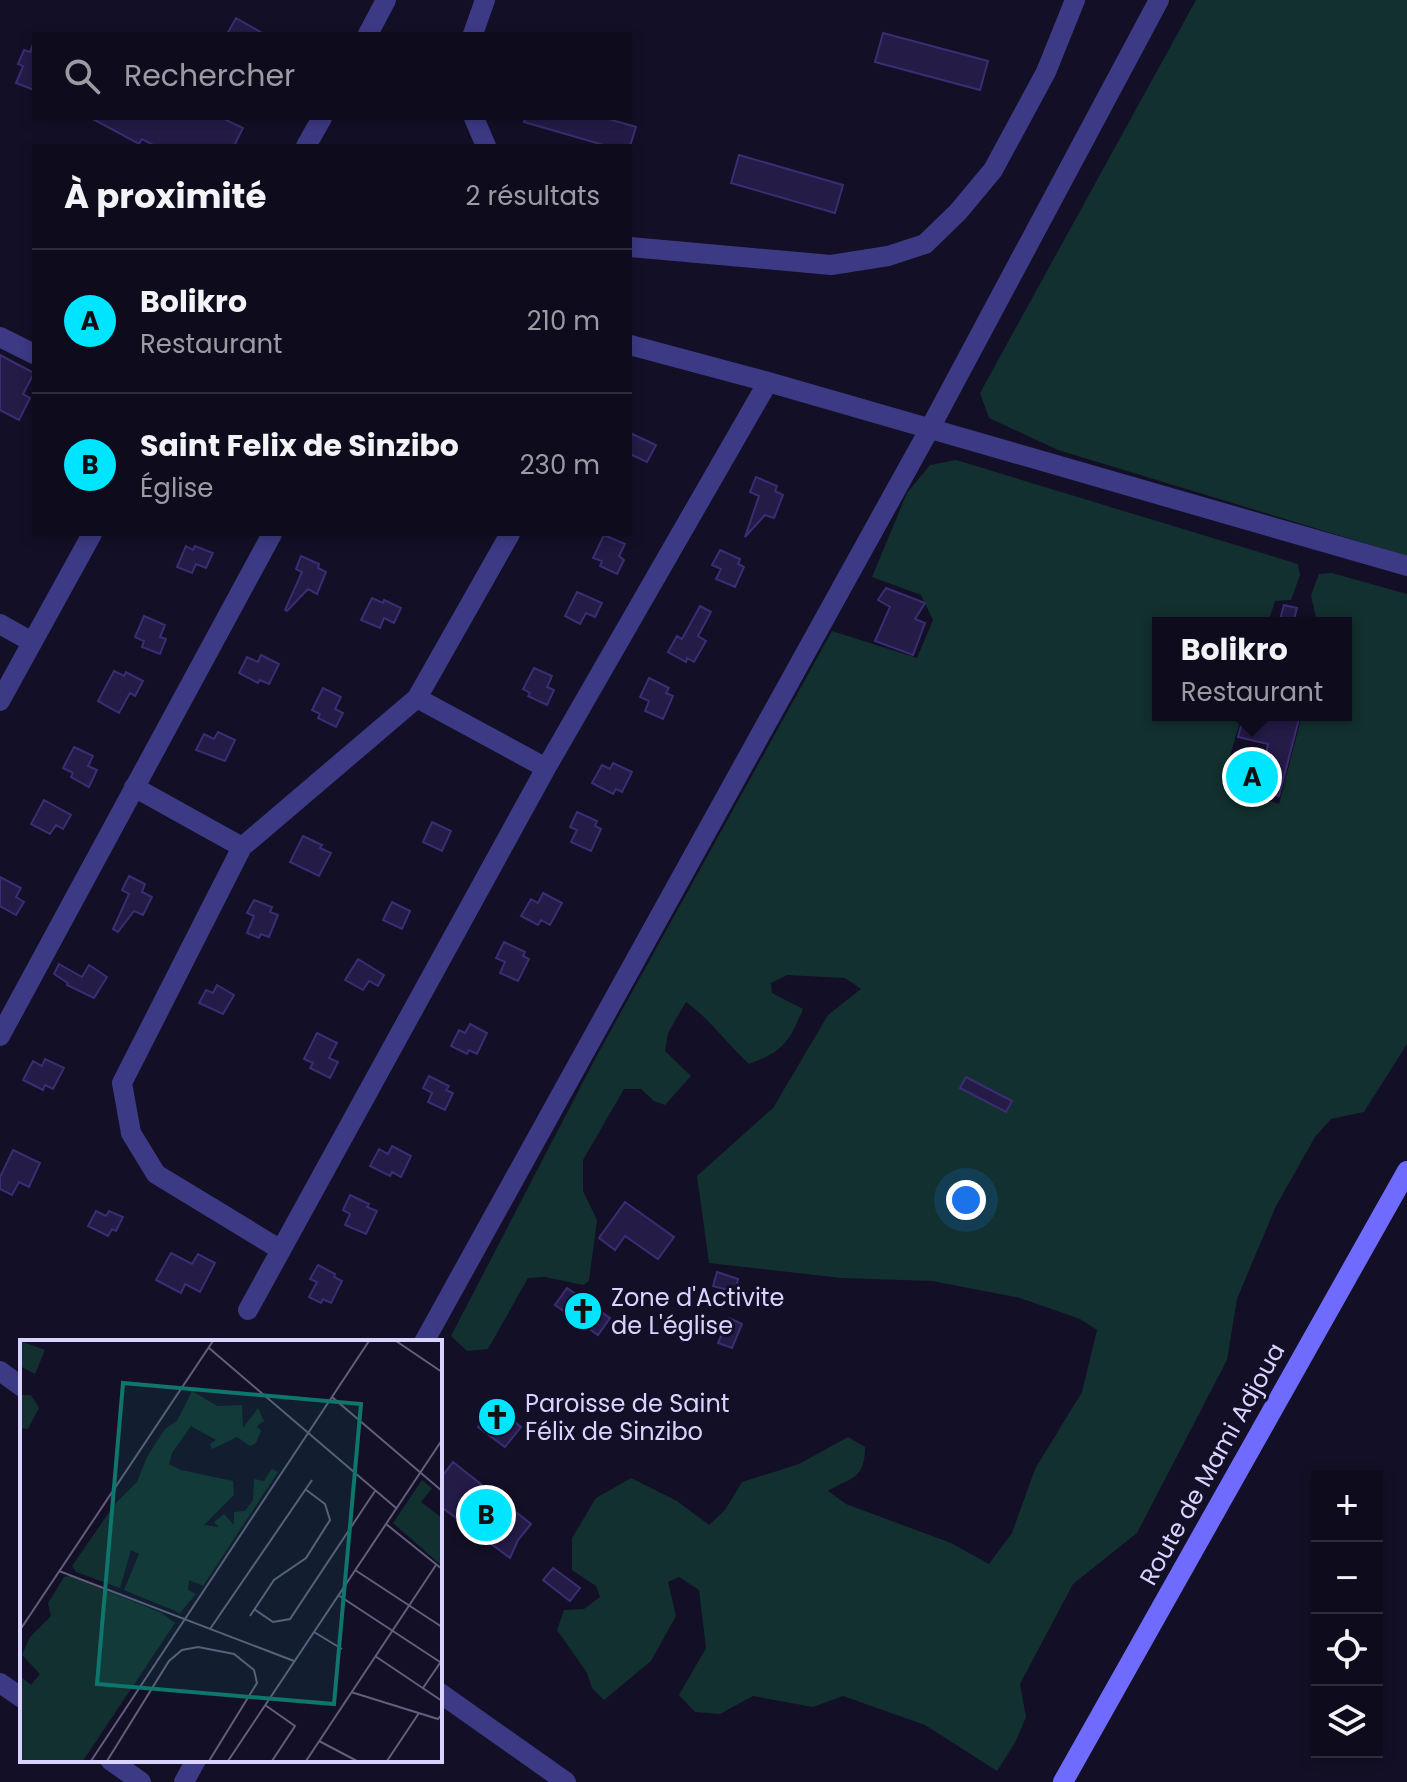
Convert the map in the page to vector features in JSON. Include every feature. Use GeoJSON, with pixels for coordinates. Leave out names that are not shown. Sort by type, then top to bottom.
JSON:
{"type":"FeatureCollection","features":[{"type":"Feature","properties":{"kind":"street"},"geometry":{"type":"LineString","coordinates":[[369,32],[386,0]]}},
{"type":"Feature","properties":{"kind":"street"},"geometry":{"type":"LineString","coordinates":[[474,32],[485,0]]}},
{"type":"Feature","properties":{"kind":"street"},"geometry":{"type":"LineString","coordinates":[[632,247],[831,265],[888,256],[925,244],[958,212],[993,170],[1046,72],[1075,0]]}},
{"type":"Feature","properties":{"kind":"street"},"geometry":{"type":"LineString","coordinates":[[425,1340],[929,430],[1159,0]]}},
{"type":"Feature","properties":{"kind":"street"},"geometry":{"type":"LineString","coordinates":[[307,144],[321,120]]}},
{"type":"Feature","properties":{"kind":"street"},"geometry":{"type":"LineString","coordinates":[[475,120],[485,144]]}},
{"type":"Feature","properties":{"kind":"street"},"geometry":{"type":"LineString","coordinates":[[0,337],[32,353]]}},
{"type":"Feature","properties":{"kind":"street"},"geometry":{"type":"LineString","coordinates":[[632,346],[1407,566]]}},
{"type":"Feature","properties":{"kind":"street"},"geometry":{"type":"LineString","coordinates":[[248,1310],[546,768],[768,382]]}},
{"type":"Feature","properties":{"kind":"street"},"geometry":{"type":"LineString","coordinates":[[0,701],[91,536]]}},
{"type":"Feature","properties":{"kind":"street"},"geometry":{"type":"LineString","coordinates":[[0,1036],[271,536]]}},
{"type":"Feature","properties":{"kind":"street"},"geometry":{"type":"LineString","coordinates":[[281,1250],[156,1174],[131,1133],[122,1083],[242,847],[417,698],[509,536]]}},
{"type":"Feature","properties":{"kind":"street"},"geometry":{"type":"LineString","coordinates":[[0,624],[32,642]]}},
{"type":"Feature","properties":{"kind":"street"},"geometry":{"type":"LineString","coordinates":[[417,698],[546,768]]}},
{"type":"Feature","properties":{"kind":"street"},"geometry":{"type":"LineString","coordinates":[[134,787],[242,847]]}},
{"type":"Feature","properties":{"kind":"street","name":"Route de Mami Adjoua"},"geometry":{"type":"LineString","coordinates":[[1063,1782],[1407,1171]]}},
{"type":"Feature","properties":{"kind":"street"},"geometry":{"type":"LineString","coordinates":[[0,1371],[20,1386]]}},
{"type":"Feature","properties":{"kind":"street"},"geometry":{"type":"LineString","coordinates":[[0,1683],[20,1697]]}},
{"type":"Feature","properties":{"kind":"street"},"geometry":{"type":"LineString","coordinates":[[442,1694],[566,1782]]}},
{"type":"Feature","properties":{"kind":"street"},"geometry":{"type":"LineString","coordinates":[[113,1762],[141,1782]]}},
{"type":"Feature","properties":{"kind":"street"},"geometry":{"type":"LineString","coordinates":[[184,1782],[195,1762]]}},
{"type":"Feature","properties":{"kind":"green space"},"geometry":{"type":"Polygon","coordinates":[[[1196,0],[1407,0],[1407,556],[1058,450],[989,418],[980,393],[1196,0]]]}},
{"type":"Feature","properties":{"kind":"green space"},"geometry":{"type":"Polygon","coordinates":[[[956,460],[1298,564],[1300,575],[1291,600],[1275,601],[1270,617],[1152,617],[1152,721],[1240,721],[1222,783],[1279,804],[1300,721],[1352,721],[1352,617],[1316,617],[1311,595],[1319,574],[1332,573],[1407,594],[1407,1044],[1364,1112],[1331,1119],[1315,1137],[1276,1206],[1237,1299],[1227,1360],[1137,1533],[1073,1584],[1020,1684],[1026,1717],[1015,1743],[997,1771],[925,1725],[843,1696],[813,1707],[753,1696],[720,1714],[695,1712],[679,1695],[706,1648],[699,1590],[679,1577],[668,1582],[676,1616],[651,1661],[604,1700],[592,1688],[587,1673],[557,1630],[564,1610],[584,1609],[600,1597],[596,1586],[572,1570],[572,1538],[596,1498],[631,1478],[677,1501],[709,1525],[725,1510],[742,1482],[799,1464],[848,1437],[865,1447],[862,1466],[855,1476],[828,1491],[846,1504],[951,1543],[989,1564],[1012,1533],[1035,1469],[1082,1392],[1097,1330],[1080,1319],[1020,1298],[932,1281],[841,1278],[709,1263],[697,1176],[773,1108],[828,1015],[861,989],[845,978],[787,975],[771,983],[772,993],[803,1009],[784,1044],[770,1055],[749,1064],[686,1002],[668,1033],[665,1051],[691,1076],[665,1105],[654,1101],[641,1089],[624,1089],[583,1160],[583,1191],[597,1220],[589,1281],[583,1285],[545,1277],[528,1278],[488,1349],[467,1351],[451,1336],[595,1059],[832,631],[917,658],[933,620],[921,595],[872,577],[907,493],[930,465],[956,460]]]}},
{"type":"Feature","properties":{"kind":"building"},"geometry":{"type":"Polygon","coordinates":[[[236,18],[260,32],[228,32],[236,18]]]}},
{"type":"Feature","properties":{"kind":"building"},"geometry":{"type":"Polygon","coordinates":[[[883,33],[988,61],[980,90],[875,62],[883,33]]]}},
{"type":"Feature","properties":{"kind":"building"},"geometry":{"type":"Polygon","coordinates":[[[32,47],[32,89],[16,83],[23,66],[18,64],[24,50],[30,52],[32,47]]]}},
{"type":"Feature","properties":{"kind":"building"},"geometry":{"type":"Polygon","coordinates":[[[95,120],[226,120],[243,128],[235,144],[151,144],[142,139],[139,144],[95,120]]]}},
{"type":"Feature","properties":{"kind":"building"},"geometry":{"type":"Polygon","coordinates":[[[612,120],[636,127],[631,144],[600,144],[524,122],[612,120]]]}},
{"type":"Feature","properties":{"kind":"building"},"geometry":{"type":"Polygon","coordinates":[[[739,155],[843,185],[835,213],[731,183],[739,155]]]}},
{"type":"Feature","properties":{"kind":"building"},"geometry":{"type":"Polygon","coordinates":[[[0,355],[32,372],[32,377],[23,394],[30,398],[19,420],[0,410],[0,355]]]}},
{"type":"Feature","properties":{"kind":"building"},"geometry":{"type":"Polygon","coordinates":[[[632,434],[656,445],[647,462],[632,455],[632,434]]]}},
{"type":"Feature","properties":{"kind":"building"},"geometry":{"type":"Polygon","coordinates":[[[756,477],[777,486],[775,491],[783,495],[774,518],[765,515],[745,537],[759,496],[750,492],[756,477]]]}},
{"type":"Feature","properties":{"kind":"building"},"geometry":{"type":"Polygon","coordinates":[[[604,536],[625,544],[619,556],[624,560],[617,574],[600,566],[602,561],[593,558],[604,536]]]}},
{"type":"Feature","properties":{"kind":"building"},"geometry":{"type":"Polygon","coordinates":[[[186,546],[213,553],[206,568],[196,564],[192,573],[177,567],[186,546]]]}},
{"type":"Feature","properties":{"kind":"building"},"geometry":{"type":"Polygon","coordinates":[[[720,550],[740,559],[738,564],[744,567],[735,587],[716,579],[721,569],[712,565],[720,550]]]}},
{"type":"Feature","properties":{"kind":"building"},"geometry":{"type":"Polygon","coordinates":[[[301,556],[319,564],[318,568],[326,572],[317,594],[308,589],[287,611],[302,572],[296,569],[301,556]]]}},
{"type":"Feature","properties":{"kind":"building"},"geometry":{"type":"Polygon","coordinates":[[[886,588],[925,603],[915,619],[925,623],[913,655],[875,641],[890,607],[878,600],[886,588]]]}},
{"type":"Feature","properties":{"kind":"building"},"geometry":{"type":"Polygon","coordinates":[[[577,592],[602,603],[595,617],[586,613],[580,624],[565,616],[577,592]]]}},
{"type":"Feature","properties":{"kind":"building"},"geometry":{"type":"Polygon","coordinates":[[[372,598],[401,608],[394,623],[384,618],[380,628],[361,620],[372,598]]]}},
{"type":"Feature","properties":{"kind":"building"},"geometry":{"type":"Polygon","coordinates":[[[1284,605],[1297,608],[1295,617],[1281,617],[1284,605]]]}},
{"type":"Feature","properties":{"kind":"building"},"geometry":{"type":"Polygon","coordinates":[[[700,606],[711,612],[698,636],[706,641],[694,662],[687,658],[686,662],[668,652],[677,636],[682,639],[700,606]]]}},
{"type":"Feature","properties":{"kind":"building"},"geometry":{"type":"Polygon","coordinates":[[[144,616],[165,625],[160,637],[166,639],[160,654],[142,647],[144,641],[135,637],[144,616]]]}},
{"type":"Feature","properties":{"kind":"building"},"geometry":{"type":"Polygon","coordinates":[[[261,655],[279,664],[269,684],[260,680],[258,683],[239,673],[247,657],[258,662],[261,655]]]}},
{"type":"Feature","properties":{"kind":"building"},"geometry":{"type":"Polygon","coordinates":[[[534,668],[552,676],[547,687],[554,690],[547,705],[528,696],[530,693],[523,689],[534,668]]]}},
{"type":"Feature","properties":{"kind":"building"},"geometry":{"type":"Polygon","coordinates":[[[114,671],[124,676],[126,672],[143,681],[135,696],[130,693],[119,713],[98,701],[114,671]]]}},
{"type":"Feature","properties":{"kind":"building"},"geometry":{"type":"Polygon","coordinates":[[[649,678],[669,688],[666,693],[673,696],[663,719],[645,711],[649,701],[640,697],[649,678]]]}},
{"type":"Feature","properties":{"kind":"building"},"geometry":{"type":"Polygon","coordinates":[[[323,688],[341,697],[335,709],[343,713],[336,727],[318,718],[320,714],[312,710],[323,688]]]}},
{"type":"Feature","properties":{"kind":"building"},"geometry":{"type":"Polygon","coordinates":[[[1242,721],[1298,721],[1279,796],[1225,780],[1230,761],[1262,770],[1268,744],[1238,737],[1242,721]]]}},
{"type":"Feature","properties":{"kind":"building"},"geometry":{"type":"Polygon","coordinates":[[[218,732],[235,740],[225,761],[196,750],[204,734],[214,739],[218,732]]]}},
{"type":"Feature","properties":{"kind":"building"},"geometry":{"type":"Polygon","coordinates":[[[74,747],[93,756],[88,766],[97,770],[89,787],[71,777],[73,773],[63,768],[74,747]]]}},
{"type":"Feature","properties":{"kind":"building"},"geometry":{"type":"Polygon","coordinates":[[[613,763],[632,772],[622,792],[616,789],[613,794],[592,783],[602,765],[610,769],[613,763]]]}},
{"type":"Feature","properties":{"kind":"building"},"geometry":{"type":"Polygon","coordinates":[[[44,800],[71,815],[63,829],[56,825],[50,834],[31,824],[44,800]]]}},
{"type":"Feature","properties":{"kind":"building"},"geometry":{"type":"Polygon","coordinates":[[[577,812],[597,821],[595,826],[601,829],[591,851],[571,842],[577,830],[570,827],[577,812]]]}},
{"type":"Feature","properties":{"kind":"building"},"geometry":{"type":"Polygon","coordinates":[[[432,822],[451,831],[442,851],[423,842],[432,822]]]}},
{"type":"Feature","properties":{"kind":"building"},"geometry":{"type":"Polygon","coordinates":[[[303,836],[331,853],[319,876],[290,862],[303,836]]]}},
{"type":"Feature","properties":{"kind":"building"},"geometry":{"type":"Polygon","coordinates":[[[129,876],[145,884],[142,892],[152,897],[143,915],[134,911],[118,932],[113,929],[129,894],[122,890],[129,876]]]}},
{"type":"Feature","properties":{"kind":"building"},"geometry":{"type":"Polygon","coordinates":[[[0,877],[21,888],[16,897],[24,902],[16,915],[0,906],[0,877]]]}},
{"type":"Feature","properties":{"kind":"building"},"geometry":{"type":"Polygon","coordinates":[[[543,893],[562,903],[550,925],[541,920],[538,925],[521,916],[531,899],[538,903],[543,893]]]}},
{"type":"Feature","properties":{"kind":"building"},"geometry":{"type":"Polygon","coordinates":[[[254,900],[272,907],[270,912],[278,915],[269,937],[261,934],[259,938],[247,933],[254,916],[247,913],[254,900]]]}},
{"type":"Feature","properties":{"kind":"building"},"geometry":{"type":"Polygon","coordinates":[[[392,902],[410,911],[402,929],[383,920],[392,902]]]}},
{"type":"Feature","properties":{"kind":"building"},"geometry":{"type":"Polygon","coordinates":[[[504,942],[525,952],[523,956],[529,959],[518,981],[500,973],[505,962],[496,958],[504,942]]]}},
{"type":"Feature","properties":{"kind":"building"},"geometry":{"type":"Polygon","coordinates":[[[358,959],[384,975],[378,986],[369,981],[363,990],[345,980],[358,959]]]}},
{"type":"Feature","properties":{"kind":"building"},"geometry":{"type":"Polygon","coordinates":[[[59,964],[82,977],[89,965],[107,977],[94,998],[67,985],[54,974],[59,964]]]}},
{"type":"Feature","properties":{"kind":"building"},"geometry":{"type":"Polygon","coordinates":[[[217,985],[234,995],[223,1014],[199,1003],[206,990],[213,993],[217,985]]]}},
{"type":"Feature","properties":{"kind":"building"},"geometry":{"type":"Polygon","coordinates":[[[470,1024],[487,1033],[477,1054],[469,1050],[467,1054],[451,1046],[459,1030],[465,1033],[470,1024]]]}},
{"type":"Feature","properties":{"kind":"building"},"geometry":{"type":"Polygon","coordinates":[[[317,1033],[337,1043],[329,1058],[338,1062],[330,1078],[310,1068],[313,1063],[304,1059],[317,1033]]]}},
{"type":"Feature","properties":{"kind":"building"},"geometry":{"type":"Polygon","coordinates":[[[45,1059],[64,1068],[53,1089],[45,1085],[43,1090],[23,1080],[33,1061],[42,1066],[45,1059]]]}},
{"type":"Feature","properties":{"kind":"building"},"geometry":{"type":"Polygon","coordinates":[[[429,1076],[449,1086],[446,1090],[453,1093],[445,1110],[428,1102],[432,1093],[423,1088],[429,1076]]]}},
{"type":"Feature","properties":{"kind":"building"},"geometry":{"type":"Polygon","coordinates":[[[966,1077],[1012,1101],[1006,1112],[960,1088],[966,1077]]]}},
{"type":"Feature","properties":{"kind":"building"},"geometry":{"type":"Polygon","coordinates":[[[392,1146],[411,1156],[401,1177],[392,1172],[390,1176],[370,1166],[379,1149],[388,1154],[392,1146]]]}},
{"type":"Feature","properties":{"kind":"building"},"geometry":{"type":"Polygon","coordinates":[[[13,1150],[40,1163],[29,1187],[19,1182],[12,1195],[0,1189],[0,1177],[13,1150]]]}},
{"type":"Feature","properties":{"kind":"building"},"geometry":{"type":"Polygon","coordinates":[[[350,1195],[377,1211],[366,1234],[345,1225],[350,1214],[343,1210],[350,1195]]]}},
{"type":"Feature","properties":{"kind":"building"},"geometry":{"type":"Polygon","coordinates":[[[625,1202],[674,1237],[658,1259],[625,1236],[615,1250],[599,1238],[625,1202]]]}},
{"type":"Feature","properties":{"kind":"building"},"geometry":{"type":"Polygon","coordinates":[[[96,1211],[106,1216],[109,1211],[123,1217],[116,1231],[112,1229],[108,1236],[88,1226],[96,1211]]]}},
{"type":"Feature","properties":{"kind":"building"},"geometry":{"type":"Polygon","coordinates":[[[171,1253],[192,1264],[198,1254],[215,1263],[200,1292],[185,1284],[181,1293],[156,1280],[171,1253]]]}},
{"type":"Feature","properties":{"kind":"building"},"geometry":{"type":"Polygon","coordinates":[[[318,1265],[342,1281],[331,1303],[323,1299],[321,1303],[309,1297],[317,1282],[310,1279],[318,1265]]]}},
{"type":"Feature","properties":{"kind":"building"},"geometry":{"type":"Polygon","coordinates":[[[717,1272],[738,1279],[735,1292],[713,1286],[717,1272]]]}},
{"type":"Feature","properties":{"kind":"building","name":"Zone d'Activite de L'église"},"geometry":{"type":"Polygon","coordinates":[[[567,1288],[610,1318],[598,1335],[555,1305],[567,1288]]]}},
{"type":"Feature","properties":{"kind":"building"},"geometry":{"type":"Polygon","coordinates":[[[729,1318],[742,1324],[732,1348],[718,1343],[729,1318]]]}},
{"type":"Feature","properties":{"kind":"building","name":"Paroisse de Saint Félix de Sinzibo"},"geometry":{"type":"Polygon","coordinates":[[[494,1406],[521,1427],[505,1447],[478,1427],[494,1406]]]}},
{"type":"Feature","properties":{"kind":"building"},"geometry":{"type":"Polygon","coordinates":[[[453,1462],[531,1524],[518,1540],[510,1558],[442,1507],[442,1476],[453,1462]]]}},
{"type":"Feature","properties":{"kind":"building"},"geometry":{"type":"Polygon","coordinates":[[[553,1568],[580,1588],[570,1601],[543,1580],[553,1568]]]}},
{"type":"Feature","properties":{"kind":"place","name":"Bolikro"},"geometry":{"type":"Point","coordinates":[1252,777]}},
{"type":"Feature","properties":{"kind":"place","name":"Zone d'Activite de L'église"},"geometry":{"type":"Point","coordinates":[583,1311]}},
{"type":"Feature","properties":{"kind":"place","name":"Paroisse de Saint Félix de Sinzibo"},"geometry":{"type":"Point","coordinates":[497,1417]}},
{"type":"Feature","properties":{"kind":"place","name":"Saint Felix de Sinzibo"},"geometry":{"type":"Point","coordinates":[486,1515]}}]}
